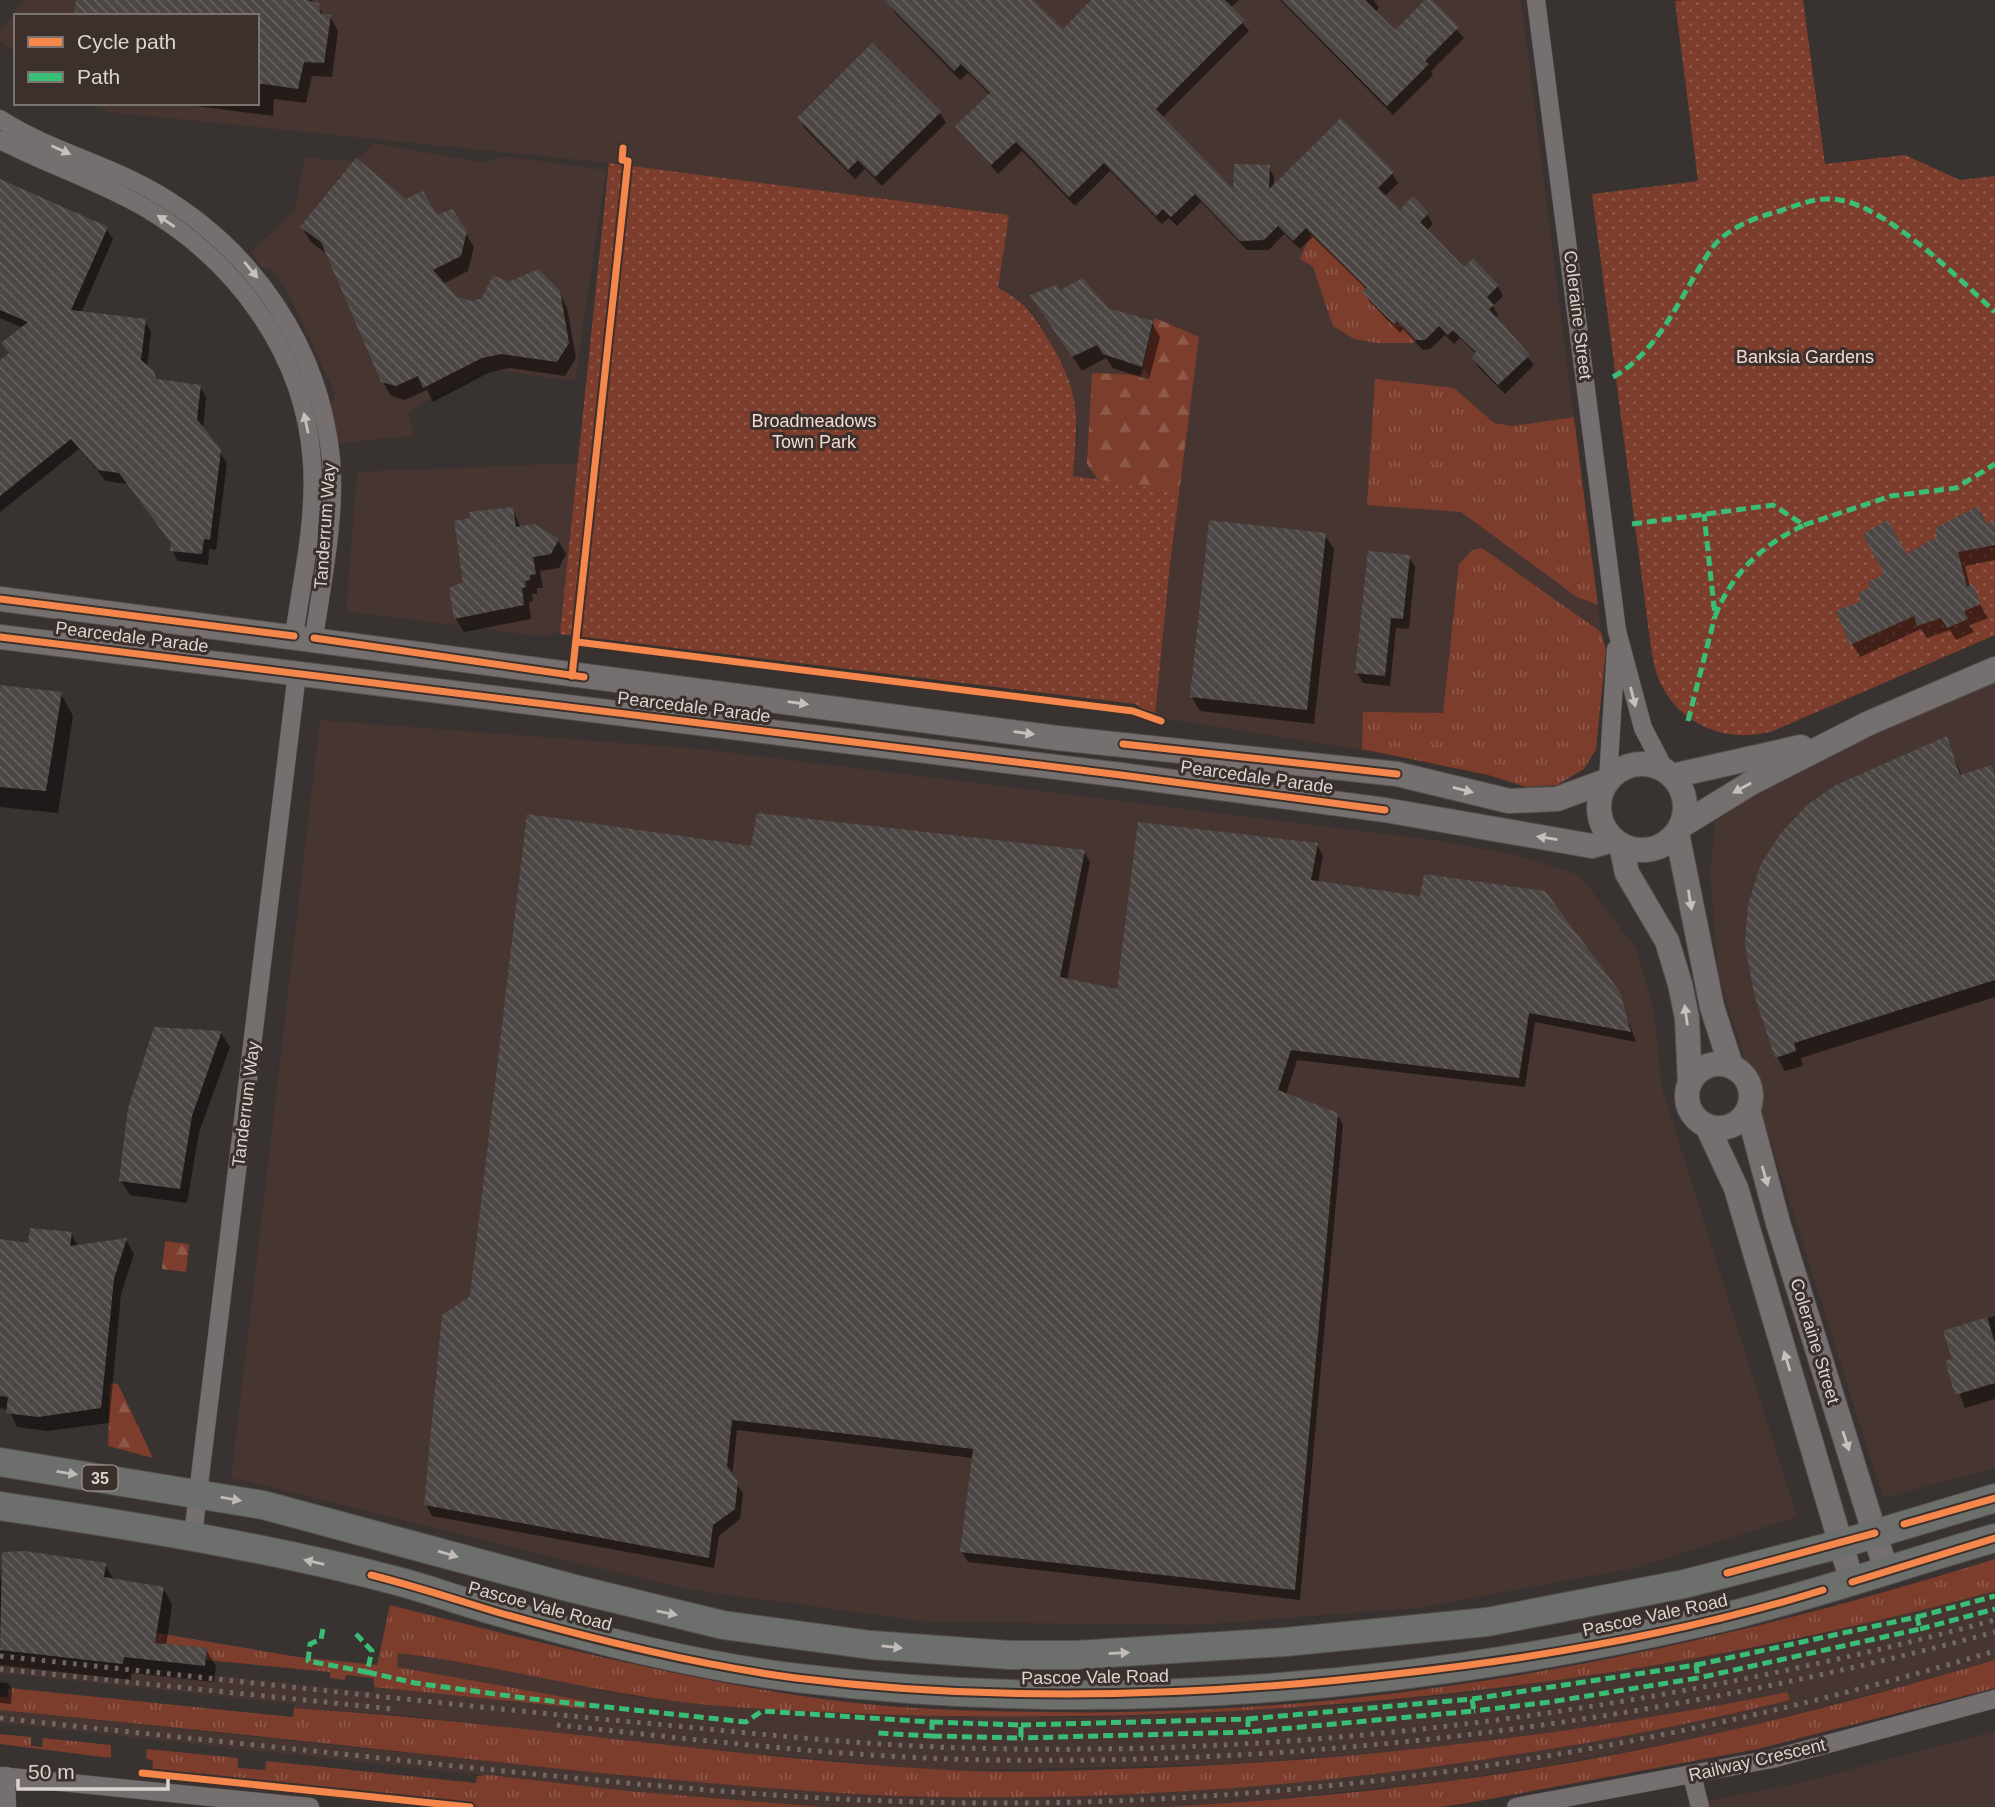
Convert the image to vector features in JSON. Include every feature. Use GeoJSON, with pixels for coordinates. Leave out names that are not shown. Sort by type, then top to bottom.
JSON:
{"type":"FeatureCollection","features":[{"type":"Feature","properties":{"kind":"main road","name":"Pascoe Vale Road"},"geometry":{"type":"LineString","coordinates":[[0,1462],[263,1506],[570,1588],[723,1625],[846,1642],[1009,1655],[1107,1654],[1285,1642],[1487,1622],[1671,1587],[1841,1544],[1995,1498]]}},
{"type":"Feature","properties":{"kind":"main road","name":"Pascoe Vale Road"},"geometry":{"type":"LineString","coordinates":[[0,1506],[193,1535],[402,1582],[499,1612],[649,1652],[794,1678],[958,1692],[1155,1693],[1261,1687],[1474,1665],[1709,1620],[1995,1538]]}},
{"type":"Feature","properties":{"kind":"street","name":"Coleraine Street"},"geometry":{"type":"LineString","coordinates":[[1536,0],[1617,631],[1643,728],[1669,773]]}},
{"type":"Feature","properties":{"kind":"street","name":"Tanderrum Way"},"geometry":{"type":"LineString","coordinates":[[0,119],[141,184],[177,206],[248,265],[280,311],[310,371],[322,410],[331,460],[329,521],[297,673],[193,1535]]}},
{"type":"Feature","properties":{"kind":"street","name":"Tanderrum Way"},"geometry":{"type":"LineString","coordinates":[[0,140],[133,201],[167,221],[234,277],[265,321],[293,377],[302,405],[312,461],[304,637]]}},
{"type":"Feature","properties":{"kind":"street","name":"Pearcedale Parade"},"geometry":{"type":"LineString","coordinates":[[0,599],[1057,738],[1397,774],[1509,801],[1557,799],[1607,780]]}},
{"type":"Feature","properties":{"kind":"street","name":"Coleraine Street"},"geometry":{"type":"LineString","coordinates":[[1607,780],[1617,631]]}},
{"type":"Feature","properties":{"kind":"street","name":"Pearcedale Parade"},"geometry":{"type":"LineString","coordinates":[[0,637],[1132,776],[1385,810],[1591,846],[1617,843]]}},
{"type":"Feature","properties":{"kind":"street"},"geometry":{"type":"LineString","coordinates":[[1669,773],[1796,749],[1868,723],[1995,668]]}},
{"type":"Feature","properties":{"kind":"street"},"geometry":{"type":"LineString","coordinates":[[1617,843],[1636,850],[1651,850],[1665,844],[1679,830],[1751,783],[1868,723]]}},
{"type":"Feature","properties":{"kind":"street"},"geometry":{"type":"LineString","coordinates":[[1635,764],[1651,764],[1669,773],[1685,799],[1679,830],[1712,1007],[1731,1066],[1749,1084],[1751,1094],[1748,1110],[1735,1124],[1726,1128],[1707,1126],[1690,1111],[1687,1095],[1690,1083],[1687,1018],[1677,973],[1667,941],[1627,873],[1617,843],[1600,821],[1598,810],[1607,780],[1620,769],[1635,764]]}},
{"type":"Feature","properties":{"kind":"street"},"geometry":{"type":"LineString","coordinates":[[1690,1083],[1702,1069],[1712,1065],[1731,1066]]}},
{"type":"Feature","properties":{"kind":"street","name":"Coleraine Street"},"geometry":{"type":"LineString","coordinates":[[1748,1110],[1778,1223],[1886,1570]]}},
{"type":"Feature","properties":{"kind":"street","name":"Coleraine Street"},"geometry":{"type":"LineString","coordinates":[[1707,1126],[1735,1188],[1852,1581]]}},
{"type":"Feature","properties":{"kind":"street","name":"Railway Crescent"},"geometry":{"type":"LineString","coordinates":[[1516,1807],[1692,1775],[1833,1743],[1995,1699]]}},
{"type":"Feature","properties":{"kind":"street"},"geometry":{"type":"LineString","coordinates":[[1692,1775],[1700,1807]]}},
{"type":"Feature","properties":{"kind":"street"},"geometry":{"type":"LineString","coordinates":[[7,1807],[3,1776],[310,1807]]}},
{"type":"Feature","properties":{"kind":"shaded area"},"geometry":{"type":"Polygon","coordinates":[[[24,0],[1521,0],[1601,632],[1595,698],[1482,769],[1155,717],[1177,492],[1073,476],[1078,428],[1047,338],[1033,312],[1017,298],[998,289],[1008,215],[609,163],[108,112],[98,105],[259,105],[259,14],[14,14],[14,51],[0,41],[0,32],[24,0]]]}},
{"type":"Feature","properties":{"kind":"shaded area"},"geometry":{"type":"Polygon","coordinates":[[[374,143],[484,163],[505,156],[606,170],[575,381],[488,369],[407,412],[415,436],[337,443],[328,411],[335,393],[287,291],[272,270],[261,267],[251,252],[294,211],[305,158],[354,161],[374,143]]]}},
{"type":"Feature","properties":{"kind":"shaded area"},"geometry":{"type":"Polygon","coordinates":[[[578,463],[564,630],[546,637],[346,611],[357,472],[578,463]]]}},
{"type":"Feature","properties":{"kind":"shaded area"},"geometry":{"type":"Polygon","coordinates":[[[1995,657],[1995,1468],[1883,1498],[1718,974],[1710,870],[1719,795],[1960,671],[1995,657]]]}},
{"type":"Feature","properties":{"kind":"shaded area"},"geometry":{"type":"Polygon","coordinates":[[[320,720],[701,749],[1434,840],[1517,855],[1579,875],[1636,948],[1654,1011],[1662,1088],[1797,1517],[1635,1568],[1418,1608],[1195,1625],[929,1622],[685,1589],[231,1478],[320,720]]]}},
{"type":"Feature","properties":{"kind":"shaded area"},"geometry":{"type":"Polygon","coordinates":[[[1995,1591],[1995,1660],[1902,1686],[1714,1735],[1546,1766],[1446,1781],[1224,1804],[1164,1807],[823,1807],[628,1791],[0,1723],[0,1710],[580,1771],[878,1795],[1046,1797],[1221,1788],[1516,1755],[1722,1716],[1787,1692],[1619,1724],[1448,1747],[1230,1764],[952,1771],[669,1746],[404,1715],[294,1708],[294,1704],[0,1673],[0,1652],[373,1692],[374,1687],[586,1709],[586,1701],[397,1667],[398,1652],[523,1673],[637,1697],[734,1707],[986,1717],[1106,1717],[1367,1704],[1501,1689],[1780,1644],[1995,1591]]]}},
{"type":"Feature","properties":{"kind":"shaded area"},"geometry":{"type":"Polygon","coordinates":[[[1995,1731],[1995,1807],[1675,1807],[1799,1783],[1995,1731]]]}},
{"type":"Feature","properties":{"kind":"green space","name":"Banksia Gardens"},"geometry":{"type":"Polygon","coordinates":[[[1803,0],[1825,164],[1905,155],[1960,180],[1995,176],[1995,635],[1773,731],[1756,734],[1723,733],[1693,720],[1669,697],[1656,672],[1592,194],[1698,181],[1675,1],[1803,0]]]}},
{"type":"Feature","properties":{"kind":"green space","name":"Broadmeadows Town Park"},"geometry":{"type":"Polygon","coordinates":[[[609,163],[1009,215],[998,288],[1015,298],[1031,314],[1066,373],[1076,419],[1073,476],[1177,491],[1155,717],[1135,704],[560,634],[609,163]]]}},
{"type":"Feature","properties":{"kind":"green space"},"geometry":{"type":"Polygon","coordinates":[[[1311,233],[1367,288],[1363,293],[1394,324],[1397,321],[1416,340],[1413,343],[1377,343],[1354,339],[1333,326],[1313,267],[1300,259],[1311,233]]]}},
{"type":"Feature","properties":{"kind":"green space"},"geometry":{"type":"Polygon","coordinates":[[[1155,318],[1199,337],[1156,674],[1114,501],[1087,464],[1092,373],[1141,375],[1155,318]]]}},
{"type":"Feature","properties":{"kind":"green space"},"geometry":{"type":"Polygon","coordinates":[[[1375,379],[1454,388],[1494,423],[1513,426],[1574,417],[1598,605],[1577,597],[1461,512],[1367,505],[1375,379]]]}},
{"type":"Feature","properties":{"kind":"green space"},"geometry":{"type":"Polygon","coordinates":[[[1482,548],[1601,632],[1606,649],[1596,749],[1584,769],[1557,785],[1526,787],[1488,775],[1362,749],[1363,712],[1443,713],[1459,564],[1472,550],[1482,548]]]}},
{"type":"Feature","properties":{"kind":"green space"},"geometry":{"type":"Polygon","coordinates":[[[165,1241],[189,1244],[186,1272],[162,1269],[165,1241]]]}},
{"type":"Feature","properties":{"kind":"green space"},"geometry":{"type":"Polygon","coordinates":[[[110,1383],[118,1384],[153,1458],[108,1446],[110,1383]]]}},
{"type":"Feature","properties":{"kind":"green space"},"geometry":{"type":"Polygon","coordinates":[[[1995,1559],[1995,1591],[1839,1629],[1683,1660],[1526,1684],[1369,1702],[1212,1712],[1054,1716],[895,1715],[734,1707],[650,1698],[398,1653],[397,1667],[586,1701],[587,1709],[374,1687],[374,1678],[346,1675],[345,1680],[330,1678],[330,1672],[206,1660],[207,1648],[155,1643],[157,1633],[298,1657],[377,1665],[390,1605],[674,1673],[847,1702],[970,1711],[1165,1711],[1286,1704],[1406,1692],[1525,1674],[1644,1652],[1762,1625],[1995,1559]]]}},
{"type":"Feature","properties":{"kind":"green space"},"geometry":{"type":"Polygon","coordinates":[[[1995,1660],[1995,1688],[1758,1749],[1468,1803],[1440,1807],[1164,1807],[1372,1790],[1578,1761],[1714,1734],[1890,1690],[1995,1660]]]}},
{"type":"Feature","properties":{"kind":"green space"},"geometry":{"type":"Polygon","coordinates":[[[9,1688],[293,1717],[294,1708],[376,1714],[784,1757],[998,1772],[1231,1764],[1391,1752],[1550,1732],[1787,1692],[1790,1700],[1565,1746],[1335,1779],[1219,1789],[988,1797],[874,1795],[708,1783],[0,1710],[0,1697],[7,1698],[9,1688]]]}},
{"type":"Feature","properties":{"kind":"green space"},"geometry":{"type":"Polygon","coordinates":[[[0,1734],[31,1737],[31,1746],[42,1747],[43,1738],[111,1745],[111,1758],[0,1744],[0,1734]]]}},
{"type":"Feature","properties":{"kind":"green space"},"geometry":{"type":"Polygon","coordinates":[[[147,1749],[238,1758],[238,1768],[265,1770],[266,1761],[476,1783],[477,1776],[489,1775],[628,1791],[823,1807],[415,1807],[151,1779],[153,1761],[146,1758],[147,1749]]]}},
{"type":"Feature","properties":{"kind":"building"},"geometry":{"type":"Polygon","coordinates":[[[76,0],[306,0],[319,3],[320,13],[331,15],[324,63],[304,62],[298,89],[259,83],[259,14],[74,14],[76,0]]]}},
{"type":"Feature","properties":{"kind":"building"},"geometry":{"type":"Polygon","coordinates":[[[884,0],[1034,0],[1063,29],[1091,0],[1225,0],[1245,20],[1156,109],[1233,189],[1234,164],[1270,165],[1269,189],[1341,118],[1394,172],[1378,188],[1400,210],[1413,196],[1429,213],[1420,222],[1464,267],[1473,258],[1499,285],[1487,297],[1494,305],[1489,309],[1530,355],[1498,385],[1471,357],[1476,352],[1453,330],[1448,335],[1439,326],[1425,340],[1416,340],[1397,321],[1394,324],[1362,292],[1367,288],[1306,228],[1293,241],[1278,226],[1264,240],[1240,241],[1195,194],[1171,217],[1163,209],[1156,216],[1104,163],[1069,197],[1016,142],[991,165],[955,126],[990,93],[961,64],[954,71],[884,0]]]}},
{"type":"Feature","properties":{"kind":"building"},"geometry":{"type":"Polygon","coordinates":[[[1282,0],[1365,0],[1395,30],[1425,0],[1432,0],[1459,27],[1425,61],[1429,64],[1387,106],[1282,0]]]}},
{"type":"Feature","properties":{"kind":"building"},"geometry":{"type":"Polygon","coordinates":[[[872,43],[941,112],[875,177],[858,160],[848,170],[797,118],[872,43]]]}},
{"type":"Feature","properties":{"kind":"building"},"geometry":{"type":"Polygon","coordinates":[[[356,158],[406,199],[423,191],[437,215],[452,209],[467,231],[461,256],[433,270],[457,297],[472,301],[482,298],[493,275],[508,282],[539,269],[560,291],[569,343],[557,362],[501,354],[482,358],[423,388],[418,376],[396,386],[381,382],[321,242],[300,227],[356,158]]]}},
{"type":"Feature","properties":{"kind":"building"},"geometry":{"type":"Polygon","coordinates":[[[0,179],[108,227],[71,310],[146,319],[141,360],[154,371],[156,379],[201,385],[197,419],[221,450],[210,540],[204,539],[202,554],[170,551],[171,543],[119,473],[98,470],[71,439],[0,496],[0,360],[9,353],[1,343],[28,322],[0,310],[0,179]]]}},
{"type":"Feature","properties":{"kind":"building"},"geometry":{"type":"Polygon","coordinates":[[[1083,278],[1108,308],[1153,321],[1142,367],[1103,354],[1097,345],[1072,357],[1030,295],[1056,285],[1060,290],[1083,278]]]}},
{"type":"Feature","properties":{"kind":"building"},"geometry":{"type":"Polygon","coordinates":[[[1978,506],[1987,524],[1995,520],[1995,545],[1958,552],[1967,587],[1973,584],[1981,604],[1964,611],[1968,619],[1947,628],[1941,618],[1917,626],[1914,616],[1850,645],[1836,611],[1861,601],[1858,593],[1870,587],[1868,582],[1884,574],[1863,534],[1888,520],[1906,554],[1937,537],[1935,528],[1978,506]]]}},
{"type":"Feature","properties":{"kind":"building"},"geometry":{"type":"Polygon","coordinates":[[[513,507],[516,527],[534,524],[559,539],[551,554],[533,557],[536,574],[530,575],[530,580],[525,581],[526,587],[522,588],[524,605],[454,619],[449,588],[463,582],[454,521],[470,518],[469,512],[513,507]]]}},
{"type":"Feature","properties":{"kind":"building"},"geometry":{"type":"Polygon","coordinates":[[[1209,520],[1326,533],[1307,710],[1190,697],[1209,520]]]}},
{"type":"Feature","properties":{"kind":"building"},"geometry":{"type":"Polygon","coordinates":[[[1368,551],[1410,555],[1403,619],[1391,618],[1385,676],[1355,673],[1368,551]]]}},
{"type":"Feature","properties":{"kind":"building"},"geometry":{"type":"Polygon","coordinates":[[[0,685],[62,692],[46,791],[0,787],[0,685]]]}},
{"type":"Feature","properties":{"kind":"building"},"geometry":{"type":"Polygon","coordinates":[[[1947,736],[1960,775],[1992,765],[1995,776],[1995,980],[1794,1043],[1796,1051],[1775,1058],[1754,994],[1745,944],[1748,905],[1760,866],[1780,834],[1807,805],[1836,785],[1947,736]]]}},
{"type":"Feature","properties":{"kind":"building"},"geometry":{"type":"Polygon","coordinates":[[[757,813],[1085,850],[1060,977],[1117,989],[1138,822],[1318,843],[1311,880],[1420,896],[1424,874],[1545,891],[1620,992],[1631,1032],[1529,1013],[1519,1078],[1291,1050],[1278,1090],[1338,1113],[1295,1590],[960,1552],[973,1449],[732,1420],[727,1466],[738,1481],[735,1509],[713,1525],[709,1558],[424,1505],[442,1315],[470,1296],[527,814],[751,846],[757,813]]]}},
{"type":"Feature","properties":{"kind":"building"},"geometry":{"type":"Polygon","coordinates":[[[154,1027],[222,1031],[192,1116],[180,1189],[119,1181],[128,1108],[154,1027]]]}},
{"type":"Feature","properties":{"kind":"building"},"geometry":{"type":"Polygon","coordinates":[[[30,1228],[72,1232],[70,1246],[127,1238],[114,1279],[101,1408],[38,1417],[6,1413],[8,1397],[0,1396],[0,1239],[28,1243],[30,1228]]]}},
{"type":"Feature","properties":{"kind":"building"},"geometry":{"type":"Polygon","coordinates":[[[1987,1317],[1995,1343],[1995,1383],[1955,1395],[1945,1361],[1952,1359],[1943,1331],[1987,1317]]]}},
{"type":"Feature","properties":{"kind":"building"},"geometry":{"type":"Polygon","coordinates":[[[25,1551],[106,1563],[104,1577],[164,1587],[155,1643],[207,1648],[205,1666],[124,1657],[123,1664],[0,1650],[2,1552],[25,1551]]]}},
{"type":"Feature","properties":{"kind":"railway"},"geometry":{"type":"LineString","coordinates":[[0,1656],[799,1738],[966,1748],[1096,1749],[1226,1745],[1356,1736],[1485,1722],[1614,1703],[1742,1679],[1869,1652],[1995,1620]]}},
{"type":"Feature","properties":{"kind":"railway"},"geometry":{"type":"LineString","coordinates":[[557,1725],[775,1747],[939,1759],[1119,1760],[1246,1754],[1372,1745],[1498,1731],[1624,1712],[1749,1690],[1995,1632]]}},
{"type":"Feature","properties":{"kind":"railway"},"geometry":{"type":"LineString","coordinates":[[0,1718],[720,1791],[913,1802],[1107,1801],[1236,1794],[1364,1782],[1492,1765],[1745,1717],[1871,1686],[1995,1651]]}},
{"type":"Feature","properties":{"kind":"railway"},"geometry":{"type":"LineString","coordinates":[[0,1669],[393,1709]]}},
{"type":"Feature","properties":{"kind":"marked path"},"geometry":{"type":"LineString","coordinates":[[1613,377],[1630,366],[1657,337],[1710,251],[1722,237],[1755,219],[1816,200],[1850,202],[1872,212],[1940,261],[1995,312]]}},
{"type":"Feature","properties":{"kind":"marked path"},"geometry":{"type":"LineString","coordinates":[[1804,525],[1891,496],[1956,488],[1995,464]]}},
{"type":"Feature","properties":{"kind":"marked path"},"geometry":{"type":"LineString","coordinates":[[1632,524],[1773,505],[1804,525],[1774,542],[1750,562],[1730,586],[1715,616],[1704,514]]}},
{"type":"Feature","properties":{"kind":"marked path"},"geometry":{"type":"LineString","coordinates":[[1688,721],[1715,616]]}},
{"type":"Feature","properties":{"kind":"marked path"},"geometry":{"type":"LineString","coordinates":[[1917,1617],[1995,1596]]}},
{"type":"Feature","properties":{"kind":"marked path"},"geometry":{"type":"LineString","coordinates":[[1920,1629],[1995,1609]]}},
{"type":"Feature","properties":{"kind":"marked path"},"geometry":{"type":"LineString","coordinates":[[1696,1665],[1917,1617],[1920,1629],[1698,1678]]}},
{"type":"Feature","properties":{"kind":"marked path"},"geometry":{"type":"LineString","coordinates":[[323,1629],[321,1639],[310,1644],[308,1661],[367,1672],[372,1651],[356,1634]]}},
{"type":"Feature","properties":{"kind":"marked path"},"geometry":{"type":"LineString","coordinates":[[1472,1699],[1696,1665],[1698,1678],[1550,1702],[1474,1711]]}},
{"type":"Feature","properties":{"kind":"marked path"},"geometry":{"type":"LineString","coordinates":[[367,1672],[415,1683],[532,1699],[746,1722],[762,1711],[932,1722],[932,1736],[877,1733]]}},
{"type":"Feature","properties":{"kind":"marked path"},"geometry":{"type":"LineString","coordinates":[[1248,1719],[1472,1699],[1474,1711],[1248,1732]]}},
{"type":"Feature","properties":{"kind":"marked path"},"geometry":{"type":"LineString","coordinates":[[1021,1725],[1248,1719],[1248,1732],[1021,1738]]}},
{"type":"Feature","properties":{"kind":"marked path"},"geometry":{"type":"LineString","coordinates":[[932,1722],[1021,1725],[1021,1738],[932,1736]]}},
{"type":"Feature","properties":{"kind":"cycle path"},"geometry":{"type":"LineString","coordinates":[[572,676],[628,161],[622,160],[623,148]]}},
{"type":"Feature","properties":{"kind":"cycle path"},"geometry":{"type":"LineString","coordinates":[[0,599],[294,636]]}},
{"type":"Feature","properties":{"kind":"cycle path"},"geometry":{"type":"LineString","coordinates":[[0,637],[1385,810]]}},
{"type":"Feature","properties":{"kind":"cycle path"},"geometry":{"type":"LineString","coordinates":[[314,638],[584,677]]}},
{"type":"Feature","properties":{"kind":"cycle path"},"geometry":{"type":"LineString","coordinates":[[577,642],[1133,711],[1161,721]]}},
{"type":"Feature","properties":{"kind":"cycle path"},"geometry":{"type":"LineString","coordinates":[[1123,744],[1397,774]]}},
{"type":"Feature","properties":{"kind":"cycle path"},"geometry":{"type":"LineString","coordinates":[[1904,1524],[1995,1498]]}},
{"type":"Feature","properties":{"kind":"cycle path"},"geometry":{"type":"LineString","coordinates":[[1727,1573],[1875,1533]]}},
{"type":"Feature","properties":{"kind":"cycle path"},"geometry":{"type":"LineString","coordinates":[[1852,1582],[1995,1538]]}},
{"type":"Feature","properties":{"kind":"cycle path"},"geometry":{"type":"LineString","coordinates":[[371,1575],[573,1633],[721,1666],[871,1686],[1021,1694],[1245,1688],[1449,1668],[1557,1652],[1665,1631],[1823,1590]]}},
{"type":"Feature","properties":{"kind":"cycle path"},"geometry":{"type":"LineString","coordinates":[[142,1773],[470,1807]]}}]}
